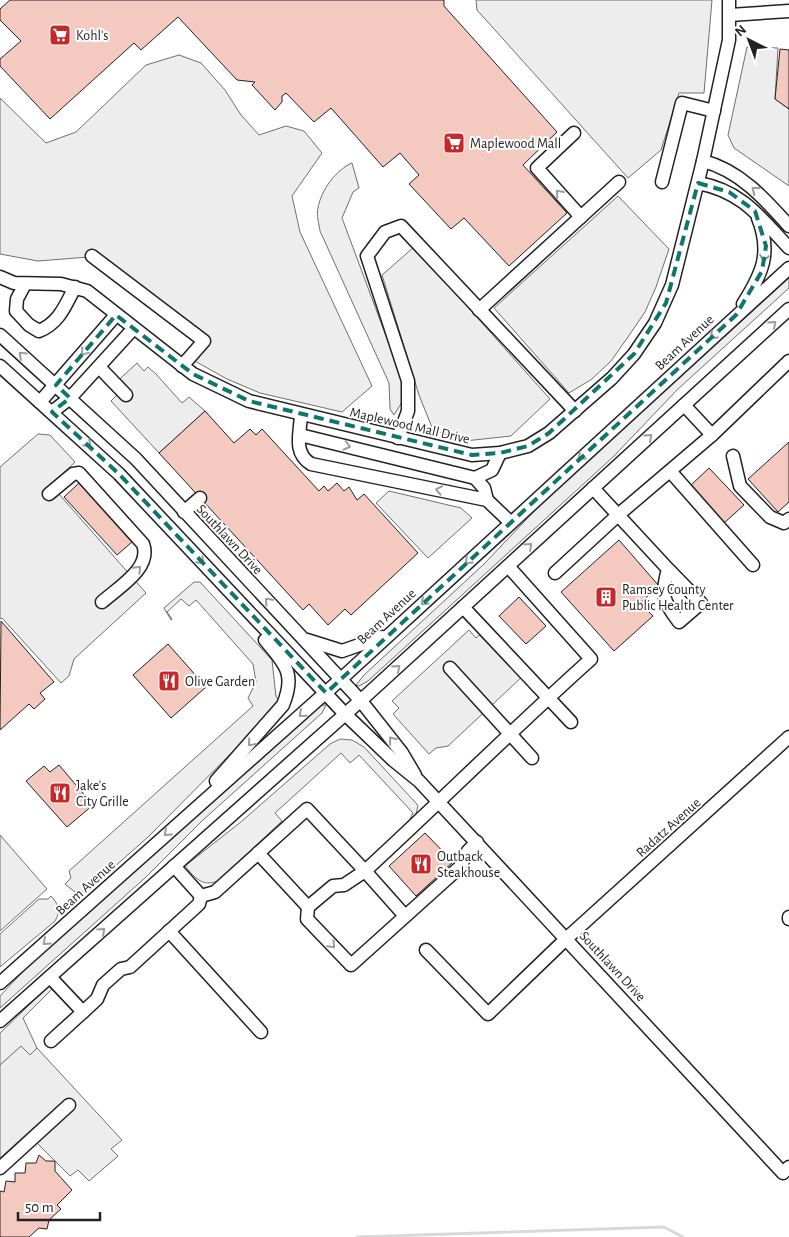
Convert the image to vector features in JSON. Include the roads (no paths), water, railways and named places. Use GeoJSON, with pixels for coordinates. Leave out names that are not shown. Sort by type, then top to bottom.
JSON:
{"type":"FeatureCollection","features":[{"type":"Feature","properties":{"kind":"street","name":"Maplewood Mall Drive"},"geometry":{"type":"LineString","coordinates":[[0,277],[14,283],[61,284],[88,291],[133,329],[182,366],[236,396],[301,415],[472,455],[500,453],[528,446],[549,433],[575,411],[634,354],[666,304],[698,183],[730,40],[730,0]]}},
{"type":"Feature","properties":{"kind":"street"},"geometry":{"type":"LineString","coordinates":[[730,14],[789,11]]}},
{"type":"Feature","properties":{"kind":"street"},"geometry":{"type":"LineString","coordinates":[[662,182],[682,103],[714,111]]}},
{"type":"Feature","properties":{"kind":"street"},"geometry":{"type":"LineString","coordinates":[[574,133],[536,168],[581,217]]}},
{"type":"Feature","properties":{"kind":"street"},"geometry":{"type":"LineString","coordinates":[[703,161],[719,165],[737,176],[762,196],[789,226]]}},
{"type":"Feature","properties":{"kind":"street"},"geometry":{"type":"LineString","coordinates":[[479,310],[619,182]]}},
{"type":"Feature","properties":{"kind":"street"},"geometry":{"type":"LineString","coordinates":[[698,183],[729,192],[755,211],[789,248]]}},
{"type":"Feature","properties":{"kind":"street"},"geometry":{"type":"LineString","coordinates":[[772,207],[789,216]]}},
{"type":"Feature","properties":{"kind":"street"},"geometry":{"type":"LineString","coordinates":[[736,315],[762,271],[766,246],[755,211]]}},
{"type":"Feature","properties":{"kind":"street"},"geometry":{"type":"LineString","coordinates":[[398,438],[408,411],[408,381],[367,256],[385,232],[401,226],[575,411]]}},
{"type":"Feature","properties":{"kind":"street"},"geometry":{"type":"LineString","coordinates":[[92,256],[204,341],[182,366]]}},
{"type":"Feature","properties":{"kind":"street","name":"Beam Avenue"},"geometry":{"type":"LineString","coordinates":[[0,983],[326,693],[510,522],[789,268]]}},
{"type":"Feature","properties":{"kind":"street"},"geometry":{"type":"LineString","coordinates":[[25,284],[16,299],[16,311],[29,325],[38,331],[49,327],[58,320],[75,287]]}},
{"type":"Feature","properties":{"kind":"street"},"geometry":{"type":"LineString","coordinates":[[0,1021],[345,714],[789,309]]}},
{"type":"Feature","properties":{"kind":"street"},"geometry":{"type":"LineString","coordinates":[[40,402],[116,315]]}},
{"type":"Feature","properties":{"kind":"street"},"geometry":{"type":"LineString","coordinates":[[52,412],[70,398],[133,329]]}},
{"type":"Feature","properties":{"kind":"street","name":"Southlawn Drive"},"geometry":{"type":"LineString","coordinates":[[0,335],[136,459],[360,700],[402,753],[419,781]]}},
{"type":"Feature","properties":{"kind":"street"},"geometry":{"type":"LineString","coordinates":[[555,573],[618,514],[712,435],[789,361]]}},
{"type":"Feature","properties":{"kind":"street","name":"Southlawn Drive"},"geometry":{"type":"LineString","coordinates":[[0,366],[119,474],[345,714],[392,760],[419,781],[786,1170]]}},
{"type":"Feature","properties":{"kind":"street"},"geometry":{"type":"LineString","coordinates":[[99,366],[126,395]]}},
{"type":"Feature","properties":{"kind":"street"},"geometry":{"type":"LineString","coordinates":[[684,405],[712,435]]}},
{"type":"Feature","properties":{"kind":"street"},"geometry":{"type":"LineString","coordinates":[[301,415],[298,448],[306,461],[312,464],[487,500],[510,522]]}},
{"type":"Feature","properties":{"kind":"street"},"geometry":{"type":"LineString","coordinates":[[300,434],[475,478],[484,488],[487,500]]}},
{"type":"Feature","properties":{"kind":"street"},"geometry":{"type":"LineString","coordinates":[[475,478],[492,470],[500,453]]}},
{"type":"Feature","properties":{"kind":"street"},"geometry":{"type":"LineString","coordinates":[[733,456],[740,486],[770,517],[784,523],[789,519]]}},
{"type":"Feature","properties":{"kind":"street"},"geometry":{"type":"LineString","coordinates":[[670,471],[753,565]]}},
{"type":"Feature","properties":{"kind":"street"},"geometry":{"type":"LineString","coordinates":[[49,494],[72,474],[79,473],[143,544],[146,551],[145,562],[138,571],[102,602]]}},
{"type":"Feature","properties":{"kind":"street"},"geometry":{"type":"LineString","coordinates":[[593,488],[668,569]]}},
{"type":"Feature","properties":{"kind":"street"},"geometry":{"type":"LineString","coordinates":[[184,512],[200,498]]}},
{"type":"Feature","properties":{"kind":"street"},"geometry":{"type":"LineString","coordinates":[[476,842],[468,851],[460,867],[351,965],[307,919],[308,906],[333,886],[344,885],[365,871],[484,760],[509,733],[591,659],[508,566]]}},
{"type":"Feature","properties":{"kind":"street"},"geometry":{"type":"LineString","coordinates":[[187,815],[283,705],[288,692],[290,680],[282,661],[258,631],[238,601]]}},
{"type":"Feature","properties":{"kind":"street"},"geometry":{"type":"LineString","coordinates":[[463,607],[571,722]]}},
{"type":"Feature","properties":{"kind":"street"},"geometry":{"type":"LineString","coordinates":[[302,637],[316,644],[342,651],[389,634]]}},
{"type":"Feature","properties":{"kind":"street"},"geometry":{"type":"LineString","coordinates":[[450,668],[532,758]]}},
{"type":"Feature","properties":{"kind":"street","name":"Radatz Avenue"},"geometry":{"type":"LineString","coordinates":[[426,950],[488,1014],[567,938],[789,737]]}},
{"type":"Feature","properties":{"kind":"street"},"geometry":{"type":"LineString","coordinates":[[201,896],[215,892],[306,809],[405,916]]}},
{"type":"Feature","properties":{"kind":"street"},"geometry":{"type":"LineString","coordinates":[[258,853],[308,906]]}},
{"type":"Feature","properties":{"kind":"street"},"geometry":{"type":"LineString","coordinates":[[174,866],[201,896]]}},
{"type":"Feature","properties":{"kind":"street"},"geometry":{"type":"LineString","coordinates":[[52,1041],[97,999],[103,985],[121,969],[130,967],[199,904],[201,896]]}},
{"type":"Feature","properties":{"kind":"street"},"geometry":{"type":"LineString","coordinates":[[169,931],[261,1032]]}},
{"type":"Feature","properties":{"kind":"street"},"geometry":{"type":"LineString","coordinates":[[50,976],[83,1012]]}},
{"type":"Feature","properties":{"kind":"street"},"geometry":{"type":"LineString","coordinates":[[0,1168],[69,1105]]}},
{"type":"Feature","properties":{"kind":"waterway"},"geometry":{"type":"LineString","coordinates":[[357,1237],[664,1227],[683,1237]]}},
{"type":"Feature","properties":{"kind":"place","name":"Kohl's"},"geometry":{"type":"Point","coordinates":[60,35]}},
{"type":"Feature","properties":{"kind":"place","name":"Maplewood Mall"},"geometry":{"type":"Point","coordinates":[454,143]}},
{"type":"Feature","properties":{"kind":"place","name":"Ramsey County Public Health Center"},"geometry":{"type":"Point","coordinates":[606,597]}},
{"type":"Feature","properties":{"kind":"place","name":"Olive Garden"},"geometry":{"type":"Point","coordinates":[169,681]}},
{"type":"Feature","properties":{"kind":"place","name":"Jake's City Grille"},"geometry":{"type":"Point","coordinates":[60,793]}},
{"type":"Feature","properties":{"kind":"place","name":"Outback Steakhouse"},"geometry":{"type":"Point","coordinates":[421,864]}}]}
